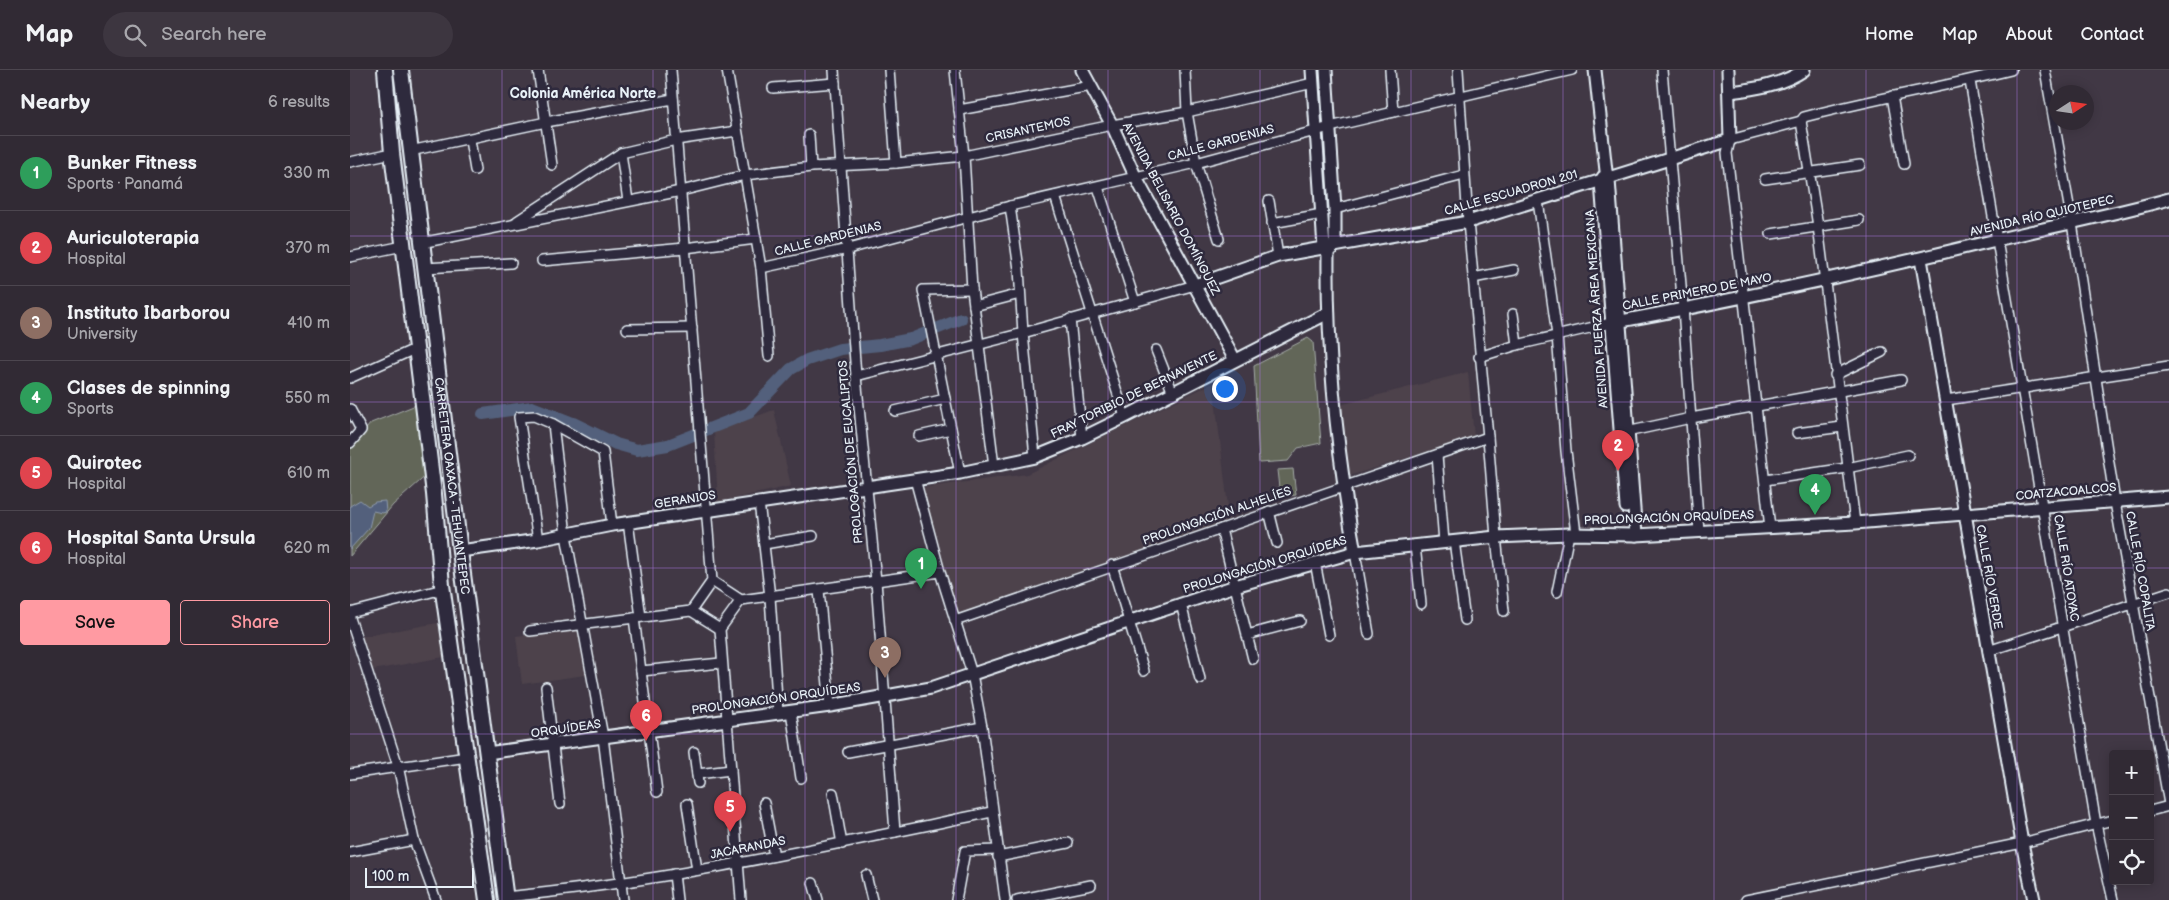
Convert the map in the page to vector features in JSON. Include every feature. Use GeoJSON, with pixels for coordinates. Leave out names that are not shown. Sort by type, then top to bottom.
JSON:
{"type":"FeatureCollection","features":[{"type":"Feature","properties":{"kind":"main road","name":"CARRETERA OAXACA - TEHUANTEPEC"},"geometry":{"type":"LineString","coordinates":[[385,70],[392,154],[417,348],[443,589],[467,757],[484,900]]}},
{"type":"Feature","properties":{"kind":"main road","name":"CARRETERA OAXACA - TEHUANTEPEC"},"geometry":{"type":"LineString","coordinates":[[401,70],[460,551],[506,899]]}},
{"type":"Feature","properties":{"kind":"street"},"geometry":{"type":"LineString","coordinates":[[538,70],[552,165]]}},
{"type":"Feature","properties":{"kind":"street"},"geometry":{"type":"LineString","coordinates":[[670,70],[712,581],[691,611]]}},
{"type":"Feature","properties":{"kind":"street"},"geometry":{"type":"LineString","coordinates":[[727,70],[761,268],[769,356]]}},
{"type":"Feature","properties":{"kind":"street","name":"PROLOGACIÓN DE EUCALIPTOS"},"geometry":{"type":"LineString","coordinates":[[834,70],[856,376],[876,581],[895,832]]}},
{"type":"Feature","properties":{"kind":"street"},"geometry":{"type":"LineString","coordinates":[[889,70],[896,163]]}},
{"type":"Feature","properties":{"kind":"street"},"geometry":{"type":"LineString","coordinates":[[955,70],[964,156],[972,289],[994,466]]}},
{"type":"Feature","properties":{"kind":"street","name":"AVENIDA BELISARIO DOMÍNGUEZ"},"geometry":{"type":"LineString","coordinates":[[1082,70],[1112,125],[1136,178],[1235,360]]}},
{"type":"Feature","properties":{"kind":"street"},"geometry":{"type":"LineString","coordinates":[[1185,70],[1187,112],[1196,163],[1219,239]]}},
{"type":"Feature","properties":{"kind":"street"},"geometry":{"type":"LineString","coordinates":[[1312,70],[1318,130],[1322,214],[1329,249]]}},
{"type":"Feature","properties":{"kind":"street"},"geometry":{"type":"LineString","coordinates":[[1326,70],[1335,209],[1329,249],[1328,313],[1343,486],[1369,634]]}},
{"type":"Feature","properties":{"kind":"street"},"geometry":{"type":"LineString","coordinates":[[1390,70],[1392,112]]}},
{"type":"Feature","properties":{"kind":"street"},"geometry":{"type":"LineString","coordinates":[[1458,70],[1464,175],[1479,357],[1504,610]]}},
{"type":"Feature","properties":{"kind":"street","name":"CALLE GARDENIAS"},"geometry":{"type":"LineString","coordinates":[[761,268],[848,249],[1010,206],[1136,178],[1330,127],[1572,70]]}},
{"type":"Feature","properties":{"kind":"street","name":"AVENIDA FUERZA ÁREA MEXICANA"},"geometry":{"type":"LineString","coordinates":[[1595,70],[1632,535]]}},
{"type":"Feature","properties":{"kind":"street"},"geometry":{"type":"LineString","coordinates":[[1662,70],[1683,308],[1699,532]]}},
{"type":"Feature","properties":{"kind":"street"},"geometry":{"type":"LineString","coordinates":[[1728,70],[1730,140],[1727,152],[1728,163],[1770,528]]}},
{"type":"Feature","properties":{"kind":"street"},"geometry":{"type":"LineString","coordinates":[[1729,92],[1756,89],[1780,82],[1804,70]]}},
{"type":"Feature","properties":{"kind":"street"},"geometry":{"type":"LineString","coordinates":[[1904,164],[1892,96],[1970,81],[1985,73],[2011,70]]}},
{"type":"Feature","properties":{"kind":"street","name":"CALLE RÍO COPALITA"},"geometry":{"type":"LineString","coordinates":[[2045,70],[2072,223],[2114,502],[2169,805]]}},
{"type":"Feature","properties":{"kind":"street","name":"CALLE RÍO ATOYAC"},"geometry":{"type":"LineString","coordinates":[[1970,81],[1995,240],[2043,508],[2096,824],[2113,900]]}},
{"type":"Feature","properties":{"kind":"street"},"geometry":{"type":"LineString","coordinates":[[773,88],[835,83]]}},
{"type":"Feature","properties":{"kind":"street","name":"CRISANTEMOS"},"geometry":{"type":"LineString","coordinates":[[421,243],[681,190],[745,175],[964,156],[1112,125],[1187,112],[1313,83]]}},
{"type":"Feature","properties":{"kind":"street"},"geometry":{"type":"LineString","coordinates":[[959,110],[1091,86]]}},
{"type":"Feature","properties":{"kind":"street","name":"CALLE ESCUADRON 201"},"geometry":{"type":"LineString","coordinates":[[1195,285],[1278,256],[1329,249],[1468,222],[1538,201],[1605,177],[1669,160],[1730,140],[1801,122],[1804,116],[1892,96]]}},
{"type":"Feature","properties":{"kind":"street"},"geometry":{"type":"LineString","coordinates":[[410,151],[470,140],[546,122],[673,99]]}},
{"type":"Feature","properties":{"kind":"street"},"geometry":{"type":"LineString","coordinates":[[1801,122],[1818,226],[1855,524]]}},
{"type":"Feature","properties":{"kind":"street"},"geometry":{"type":"LineString","coordinates":[[514,223],[621,153],[676,140],[737,131]]}},
{"type":"Feature","properties":{"kind":"street"},"geometry":{"type":"LineString","coordinates":[[809,135],[811,168]]}},
{"type":"Feature","properties":{"kind":"street"},"geometry":{"type":"LineString","coordinates":[[470,140],[475,170]]}},
{"type":"Feature","properties":{"kind":"street"},"geometry":{"type":"LineString","coordinates":[[621,153],[628,201]]}},
{"type":"Feature","properties":{"kind":"street"},"geometry":{"type":"LineString","coordinates":[[350,162],[392,154]]}},
{"type":"Feature","properties":{"kind":"street"},"geometry":{"type":"LineString","coordinates":[[1765,178],[1809,174],[1860,165]]}},
{"type":"Feature","properties":{"kind":"street"},"geometry":{"type":"LineString","coordinates":[[1335,209],[1464,175]]}},
{"type":"Feature","properties":{"kind":"street"},"geometry":{"type":"LineString","coordinates":[[1098,187],[1135,302]]}},
{"type":"Feature","properties":{"kind":"street"},"geometry":{"type":"LineString","coordinates":[[1055,196],[1125,417]]}},
{"type":"Feature","properties":{"kind":"street","name":"AVENIDA RÍO QUIOTEPEC"},"geometry":{"type":"LineString","coordinates":[[1921,259],[2169,199]]}},
{"type":"Feature","properties":{"kind":"street"},"geometry":{"type":"LineString","coordinates":[[1269,201],[1278,256]]}},
{"type":"Feature","properties":{"kind":"street"},"geometry":{"type":"LineString","coordinates":[[1538,201],[1557,335],[1572,534],[1557,592]]}},
{"type":"Feature","properties":{"kind":"street"},"geometry":{"type":"LineString","coordinates":[[1010,206],[1016,235],[1035,457]]}},
{"type":"Feature","properties":{"kind":"street"},"geometry":{"type":"LineString","coordinates":[[1272,223],[1322,214]]}},
{"type":"Feature","properties":{"kind":"street"},"geometry":{"type":"LineString","coordinates":[[1771,234],[1859,220]]}},
{"type":"Feature","properties":{"kind":"street"},"geometry":{"type":"LineString","coordinates":[[542,261],[685,248],[756,239]]}},
{"type":"Feature","properties":{"kind":"street"},"geometry":{"type":"LineString","coordinates":[[350,257],[403,246]]}},
{"type":"Feature","properties":{"kind":"street","name":"CALLE PRIMERO DE MAYO"},"geometry":{"type":"LineString","coordinates":[[1479,357],[1517,345],[1615,322],[1745,298],[1921,259]]}},
{"type":"Feature","properties":{"kind":"street","name":"CALLE RÍO VERDE"},"geometry":{"type":"LineString","coordinates":[[1921,259],[1988,651],[2034,900]]}},
{"type":"Feature","properties":{"kind":"street"},"geometry":{"type":"LineString","coordinates":[[425,268],[511,263]]}},
{"type":"Feature","properties":{"kind":"street"},"geometry":{"type":"LineString","coordinates":[[1473,278],[1514,270]]}},
{"type":"Feature","properties":{"kind":"street"},"geometry":{"type":"LineString","coordinates":[[856,376],[1195,285]]}},
{"type":"Feature","properties":{"kind":"street"},"geometry":{"type":"LineString","coordinates":[[960,473],[923,290],[972,289]]}},
{"type":"Feature","properties":{"kind":"street"},"geometry":{"type":"LineString","coordinates":[[974,306],[1020,294]]}},
{"type":"Feature","properties":{"kind":"street","name":"FRAY TORIBIO DE BERNAVENTE"},"geometry":{"type":"LineString","coordinates":[[915,480],[960,473],[1035,457],[1082,438],[1174,393],[1328,313]]}},
{"type":"Feature","properties":{"kind":"street"},"geometry":{"type":"LineString","coordinates":[[1512,314],[1517,345]]}},
{"type":"Feature","properties":{"kind":"street"},"geometry":{"type":"LineString","coordinates":[[1070,319],[1082,438]]}},
{"type":"Feature","properties":{"kind":"street"},"geometry":{"type":"LineString","coordinates":[[627,329],[692,328]]}},
{"type":"Feature","properties":{"kind":"street"},"geometry":{"type":"LineString","coordinates":[[350,378],[417,348]]}},
{"type":"Feature","properties":{"kind":"street"},"geometry":{"type":"LineString","coordinates":[[1156,350],[1174,393]]}},
{"type":"Feature","properties":{"kind":"street"},"geometry":{"type":"LineString","coordinates":[[1836,375],[1882,352]]}},
{"type":"Feature","properties":{"kind":"street"},"geometry":{"type":"LineString","coordinates":[[1946,400],[2169,368]]}},
{"type":"Feature","properties":{"kind":"street"},"geometry":{"type":"LineString","coordinates":[[1624,433],[1691,418],[1901,380]]}},
{"type":"Feature","properties":{"kind":"street"},"geometry":{"type":"LineString","coordinates":[[895,411],[945,399]]}},
{"type":"Feature","properties":{"kind":"street"},"geometry":{"type":"LineString","coordinates":[[350,409],[361,430],[350,443]]}},
{"type":"Feature","properties":{"kind":"street"},"geometry":{"type":"LineString","coordinates":[[538,540],[519,418],[534,416],[553,424],[603,452],[612,525]]}},
{"type":"Feature","properties":{"kind":"street"},"geometry":{"type":"LineString","coordinates":[[553,424],[566,535],[602,737],[623,900]]}},
{"type":"Feature","properties":{"kind":"street"},"geometry":{"type":"LineString","coordinates":[[1797,433],[1842,427]]}},
{"type":"Feature","properties":{"kind":"street"},"geometry":{"type":"LineString","coordinates":[[919,436],[951,429]]}},
{"type":"Feature","properties":{"kind":"street","name":"PROLONGACIÓN ALHELÍES"},"geometry":{"type":"LineString","coordinates":[[955,621],[1488,437]]}},
{"type":"Feature","properties":{"kind":"street"},"geometry":{"type":"LineString","coordinates":[[1437,454],[1449,541],[1465,620]]}},
{"type":"Feature","properties":{"kind":"street"},"geometry":{"type":"LineString","coordinates":[[1765,480],[1847,468],[1908,455]]}},
{"type":"Feature","properties":{"kind":"street"},"geometry":{"type":"LineString","coordinates":[[915,480],[940,572],[972,674],[982,727],[1005,900]]}},
{"type":"Feature","properties":{"kind":"street","name":"GERANIOS"},"geometry":{"type":"LineString","coordinates":[[460,551],[538,540],[628,522],[915,480]]}},
{"type":"Feature","properties":{"kind":"street","name":"COATZACOALCOS"},"geometry":{"type":"LineString","coordinates":[[1965,514],[2169,497]]}},
{"type":"Feature","properties":{"kind":"street"},"geometry":{"type":"LineString","coordinates":[[759,502],[770,596],[778,712]]}},
{"type":"Feature","properties":{"kind":"street"},"geometry":{"type":"LineString","coordinates":[[1269,512],[1277,542]]}},
{"type":"Feature","properties":{"kind":"street","name":"PROLONGACIÓN ORQUÍDEAS"},"geometry":{"type":"LineString","coordinates":[[649,731],[830,706],[931,688],[1235,586],[1314,562],[1355,552],[1496,537],[1699,532],[1855,524],[1965,514]]}},
{"type":"Feature","properties":{"kind":"street"},"geometry":{"type":"LineString","coordinates":[[628,522],[638,617],[640,671],[657,792]]}},
{"type":"Feature","properties":{"kind":"street"},"geometry":{"type":"LineString","coordinates":[[1221,529],[1253,659]]}},
{"type":"Feature","properties":{"kind":"street"},"geometry":{"type":"LineString","coordinates":[[764,544],[813,536]]}},
{"type":"Feature","properties":{"kind":"street"},"geometry":{"type":"LineString","coordinates":[[1415,545],[1421,604]]}},
{"type":"Feature","properties":{"kind":"street"},"geometry":{"type":"LineString","coordinates":[[1314,562],[1329,635]]}},
{"type":"Feature","properties":{"kind":"street"},"geometry":{"type":"LineString","coordinates":[[1112,566],[1144,671]]}},
{"type":"Feature","properties":{"kind":"street"},"geometry":{"type":"LineString","coordinates":[[712,581],[741,600],[940,572]]}},
{"type":"Feature","properties":{"kind":"street"},"geometry":{"type":"LineString","coordinates":[[350,613],[443,589]]}},
{"type":"Feature","properties":{"kind":"street"},"geometry":{"type":"LineString","coordinates":[[819,590],[830,706]]}},
{"type":"Feature","properties":{"kind":"street"},"geometry":{"type":"LineString","coordinates":[[1988,651],[2169,592]]}},
{"type":"Feature","properties":{"kind":"street"},"geometry":{"type":"LineString","coordinates":[[741,600],[720,629],[721,663],[741,900]]}},
{"type":"Feature","properties":{"kind":"street"},"geometry":{"type":"LineString","coordinates":[[1181,604],[1200,679]]}},
{"type":"Feature","properties":{"kind":"street"},"geometry":{"type":"LineString","coordinates":[[530,630],[691,611],[720,629]]}},
{"type":"Feature","properties":{"kind":"street"},"geometry":{"type":"LineString","coordinates":[[350,618],[398,766],[414,840],[436,900]]}},
{"type":"Feature","properties":{"kind":"street"},"geometry":{"type":"LineString","coordinates":[[1247,635],[1300,621]]}},
{"type":"Feature","properties":{"kind":"street"},"geometry":{"type":"LineString","coordinates":[[640,671],[721,663]]}},
{"type":"Feature","properties":{"kind":"street"},"geometry":{"type":"LineString","coordinates":[[546,687],[560,804]]}},
{"type":"Feature","properties":{"kind":"street"},"geometry":{"type":"LineString","coordinates":[[791,711],[802,778]]}},
{"type":"Feature","properties":{"kind":"street"},"geometry":{"type":"LineString","coordinates":[[848,752],[982,727]]}},
{"type":"Feature","properties":{"kind":"street","name":"ORQUÍDEAS"},"geometry":{"type":"LineString","coordinates":[[487,753],[649,731]]}},
{"type":"Feature","properties":{"kind":"street"},"geometry":{"type":"LineString","coordinates":[[694,752],[697,778],[731,770]]}},
{"type":"Feature","properties":{"kind":"street"},"geometry":{"type":"LineString","coordinates":[[350,774],[467,757]]}},
{"type":"Feature","properties":{"kind":"street"},"geometry":{"type":"LineString","coordinates":[[832,793],[842,844]]}},
{"type":"Feature","properties":{"kind":"street"},"geometry":{"type":"LineString","coordinates":[[764,803],[774,856]]}},
{"type":"Feature","properties":{"kind":"street"},"geometry":{"type":"LineString","coordinates":[[687,804],[697,870]]}},
{"type":"Feature","properties":{"kind":"street"},"geometry":{"type":"LineString","coordinates":[[2154,810],[2169,805]]}},
{"type":"Feature","properties":{"kind":"street","name":"JACARANDAS"},"geometry":{"type":"LineString","coordinates":[[506,899],[551,896],[621,882],[738,864],[992,812]]}},
{"type":"Feature","properties":{"kind":"street"},"geometry":{"type":"LineString","coordinates":[[1746,900],[2022,843],[2109,821]]}},
{"type":"Feature","properties":{"kind":"street"},"geometry":{"type":"LineString","coordinates":[[350,852],[414,840]]}},
{"type":"Feature","properties":{"kind":"street"},"geometry":{"type":"LineString","coordinates":[[956,900],[965,850],[998,854],[1068,843]]}},
{"type":"Feature","properties":{"kind":"street"},"geometry":{"type":"LineString","coordinates":[[674,874],[677,900]]}},
{"type":"Feature","properties":{"kind":"street"},"geometry":{"type":"LineString","coordinates":[[866,875],[872,900]]}},
{"type":"Feature","properties":{"kind":"street"},"geometry":{"type":"LineString","coordinates":[[813,883],[818,900]]}},
{"type":"Feature","properties":{"kind":"street"},"geometry":{"type":"LineString","coordinates":[[1017,900],[1091,885]]}},
{"type":"Feature","properties":{"kind":"street"},"geometry":{"type":"LineString","coordinates":[[484,900],[506,899]]}},
{"type":"Feature","properties":{"kind":"shaded area"},"geometry":{"type":"Polygon","coordinates":[[[1468,372],[1474,437],[1346,477],[1340,405],[1468,372]]]}},
{"type":"Feature","properties":{"kind":"shaded area"},"geometry":{"type":"Polygon","coordinates":[[[1213,383],[1230,523],[956,619],[920,488],[1027,474],[1213,383]]]}},
{"type":"Feature","properties":{"kind":"shaded area"},"geometry":{"type":"Polygon","coordinates":[[[774,410],[791,486],[718,502],[714,431],[774,410]]]}},
{"type":"Feature","properties":{"kind":"shaded area"},"geometry":{"type":"Polygon","coordinates":[[[438,623],[444,657],[373,670],[359,637],[438,623]]]}},
{"type":"Feature","properties":{"kind":"shaded area"},"geometry":{"type":"Polygon","coordinates":[[[578,628],[585,675],[522,684],[516,636],[578,628]]]}},
{"type":"Feature","properties":{"kind":"green space"},"geometry":{"type":"Polygon","coordinates":[[[1308,338],[1313,342],[1321,443],[1298,448],[1288,461],[1259,463],[1254,366],[1308,338]]]}},
{"type":"Feature","properties":{"kind":"green space"},"geometry":{"type":"Polygon","coordinates":[[[421,403],[429,473],[393,505],[350,556],[350,448],[371,423],[421,403]]]}},
{"type":"Feature","properties":{"kind":"green space"},"geometry":{"type":"Polygon","coordinates":[[[1293,469],[1296,495],[1280,497],[1277,470],[1293,469]]]}},
{"type":"Feature","properties":{"kind":"water"},"geometry":{"type":"Polygon","coordinates":[[[360,500],[368,506],[375,502],[385,501],[386,512],[373,511],[369,528],[350,549],[350,506],[360,500]]]}},
{"type":"Feature","properties":{"kind":"waterway"},"geometry":{"type":"LineString","coordinates":[[483,414],[532,407],[573,423],[616,444],[637,450],[668,445],[749,413],[791,369],[807,360],[840,349],[880,345],[911,339],[961,319]]}},
{"type":"Feature","properties":{"kind":"place","name":"Auriculoterapia"},"geometry":{"type":"Point","coordinates":[1618,471]}},
{"type":"Feature","properties":{"kind":"place","name":"Clases de spinning"},"geometry":{"type":"Point","coordinates":[1815,515]}},
{"type":"Feature","properties":{"kind":"place","name":"Bunker Fitness"},"geometry":{"type":"Point","coordinates":[921,589]}},
{"type":"Feature","properties":{"kind":"place","name":"Instituto Ibarborou"},"geometry":{"type":"Point","coordinates":[885,678]}},
{"type":"Feature","properties":{"kind":"place","name":"Hospital Santa Ursula"},"geometry":{"type":"Point","coordinates":[646,741]}},
{"type":"Feature","properties":{"kind":"place","name":"Quirotec"},"geometry":{"type":"Point","coordinates":[730,832]}},
{"type":"Feature","properties":{"kind":"district","name":"Colonia América Norte"},"geometry":{"type":"Point","coordinates":[583,93]}}]}
